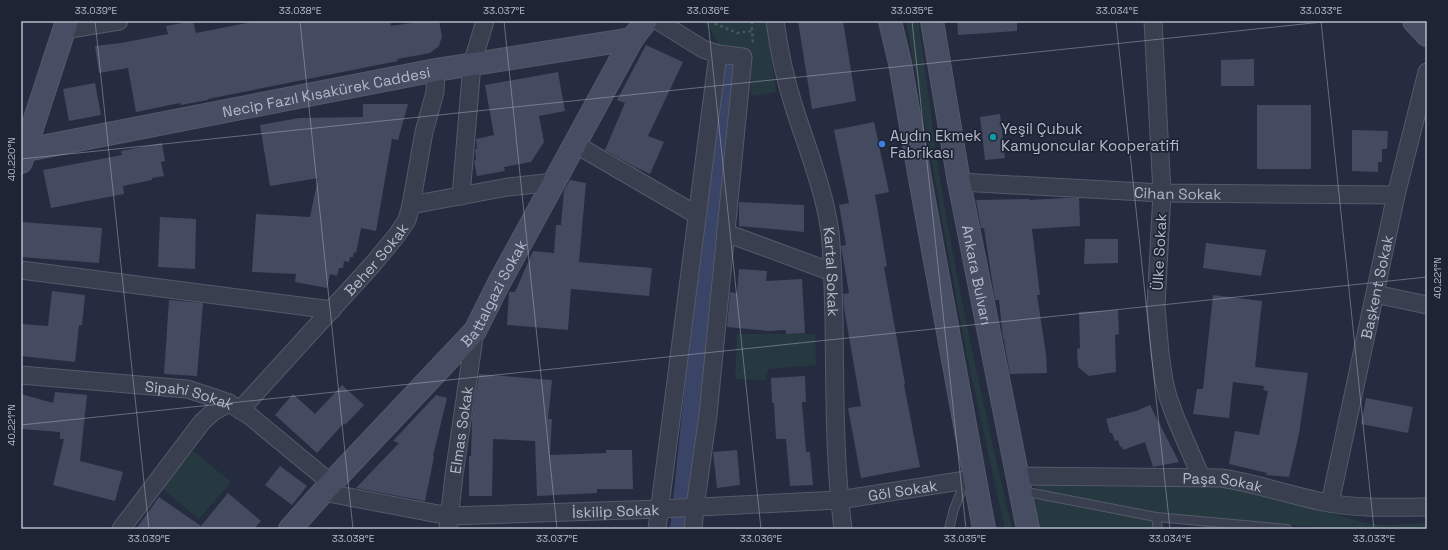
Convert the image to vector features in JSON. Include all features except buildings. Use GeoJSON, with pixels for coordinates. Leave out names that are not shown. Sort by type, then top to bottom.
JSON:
{"type":"FeatureCollection","features":[{"type":"Feature","properties":{"kind":"street"},"geometry":{"type":"LineString","coordinates":[[22,155],[65,26],[119,21]]}},
{"type":"Feature","properties":{"kind":"street"},"geometry":{"type":"LineString","coordinates":[[460,196],[472,64],[485,21]]}},
{"type":"Feature","properties":{"kind":"street","name":"Battalgazi Sokak"},"geometry":{"type":"LineString","coordinates":[[290,529],[327,487],[475,331],[499,283],[632,39],[646,21]]}},
{"type":"Feature","properties":{"kind":"street"},"geometry":{"type":"LineString","coordinates":[[658,21],[703,49],[718,54],[743,57],[708,415],[693,507],[693,529]]}},
{"type":"Feature","properties":{"kind":"street","name":"Kartal Sokak"},"geometry":{"type":"LineString","coordinates":[[775,21],[788,83],[826,207],[830,233],[837,455],[839,500],[843,529]]}},
{"type":"Feature","properties":{"kind":"street"},"geometry":{"type":"LineString","coordinates":[[890,21],[900,63],[984,529]]}},
{"type":"Feature","properties":{"kind":"street","name":"Ankara Bulvarı"},"geometry":{"type":"LineString","coordinates":[[932,21],[959,182],[1028,529]]}},
{"type":"Feature","properties":{"kind":"street","name":"Ülke Sokak"},"geometry":{"type":"LineString","coordinates":[[1153,21],[1162,193],[1156,306],[1160,353],[1168,397],[1201,477]]}},
{"type":"Feature","properties":{"kind":"street"},"geometry":{"type":"LineString","coordinates":[[1414,21],[1427,35]]}},
{"type":"Feature","properties":{"kind":"street","name":"Necip Fazıl Kısakürek Caddesi"},"geometry":{"type":"LineString","coordinates":[[22,155],[436,70],[632,39]]}},
{"type":"Feature","properties":{"kind":"street"},"geometry":{"type":"LineString","coordinates":[[657,529],[664,508],[697,215],[718,54]]}},
{"type":"Feature","properties":{"kind":"street","name":"Beher Sokak"},"geometry":{"type":"LineString","coordinates":[[120,529],[202,422],[213,412],[234,407],[332,310],[397,235],[407,220],[411,206],[424,132],[435,92],[436,70]]}},
{"type":"Feature","properties":{"kind":"street","name":"Başkent Sokak"},"geometry":{"type":"LineString","coordinates":[[1330,503],[1396,195],[1427,72]]}},
{"type":"Feature","properties":{"kind":"street"},"geometry":{"type":"LineString","coordinates":[[575,144],[697,215]]}},
{"type":"Feature","properties":{"kind":"street"},"geometry":{"type":"LineString","coordinates":[[411,206],[508,187],[554,182]]}},
{"type":"Feature","properties":{"kind":"street","name":"Cihan Sokak"},"geometry":{"type":"LineString","coordinates":[[959,182],[1162,193],[1396,195]]}},
{"type":"Feature","properties":{"kind":"street"},"geometry":{"type":"LineString","coordinates":[[726,233],[832,272]]}},
{"type":"Feature","properties":{"kind":"street"},"geometry":{"type":"LineString","coordinates":[[21,270],[332,310]]}},
{"type":"Feature","properties":{"kind":"street"},"geometry":{"type":"LineString","coordinates":[[1375,294],[1427,305]]}},
{"type":"Feature","properties":{"kind":"street","name":"Elmas Sokak"},"geometry":{"type":"LineString","coordinates":[[448,522],[475,331]]}},
{"type":"Feature","properties":{"kind":"street","name":"Sipahi Sokak"},"geometry":{"type":"LineString","coordinates":[[21,375],[187,389],[212,397],[250,416],[327,487]]}},
{"type":"Feature","properties":{"kind":"street","name":"Paşa Sokak"},"geometry":{"type":"LineString","coordinates":[[1018,483],[1201,477],[1221,478],[1243,481],[1330,503],[1366,507],[1427,507]]}},
{"type":"Feature","properties":{"kind":"street","name":"Göl Sokak"},"geometry":{"type":"LineString","coordinates":[[839,500],[966,480]]}},
{"type":"Feature","properties":{"kind":"street","name":"İskilip Sokak"},"geometry":{"type":"LineString","coordinates":[[327,487],[448,522],[664,508],[839,500]]}},
{"type":"Feature","properties":{"kind":"lane"},"geometry":{"type":"LineString","coordinates":[[949,529],[954,509],[966,480]]}},
{"type":"Feature","properties":{"kind":"lane"},"geometry":{"type":"LineString","coordinates":[[1018,483],[1156,518],[1287,529]]}},
{"type":"Feature","properties":{"kind":"lane"},"geometry":{"type":"LineString","coordinates":[[1156,518],[1158,529]]}},
{"type":"Feature","properties":{"kind":"path"},"geometry":{"type":"LineString","coordinates":[[752,21],[752,31]]}},
{"type":"Feature","properties":{"kind":"shaded area"},"geometry":{"type":"Polygon","coordinates":[[[700,21],[767,21],[776,92],[751,96],[749,54],[720,49],[710,30],[700,21]]]}},
{"type":"Feature","properties":{"kind":"shaded area"},"geometry":{"type":"Polygon","coordinates":[[[906,21],[918,21],[936,153],[952,247],[980,388],[1012,529],[1005,529],[967,356],[906,21]]]}},
{"type":"Feature","properties":{"kind":"shaded area"},"geometry":{"type":"Polygon","coordinates":[[[737,334],[815,334],[816,365],[768,369],[765,380],[735,379],[737,334]]]}},
{"type":"Feature","properties":{"kind":"shaded area"},"geometry":{"type":"Polygon","coordinates":[[[192,450],[231,482],[199,519],[162,488],[192,450]]]}},
{"type":"Feature","properties":{"kind":"shaded area"},"geometry":{"type":"Polygon","coordinates":[[[1036,485],[1118,487],[1212,486],[1237,489],[1365,523],[1387,525],[1427,523],[1427,529],[1353,529],[1157,517],[1156,529],[1037,529],[1036,485]]]}},
{"type":"Feature","properties":{"kind":"water"},"geometry":{"type":"Polygon","coordinates":[[[722,56],[738,59],[687,529],[670,529],[687,365],[722,56]]]}},
{"type":"Feature","properties":{"kind":"place","name":"Yeşil Çubuk Kamyoncular Kooperatifi"},"geometry":{"type":"Point","coordinates":[993,137]}},
{"type":"Feature","properties":{"kind":"place","name":"Aydın Ekmek Fabrikası"},"geometry":{"type":"Point","coordinates":[882,144]}}]}
